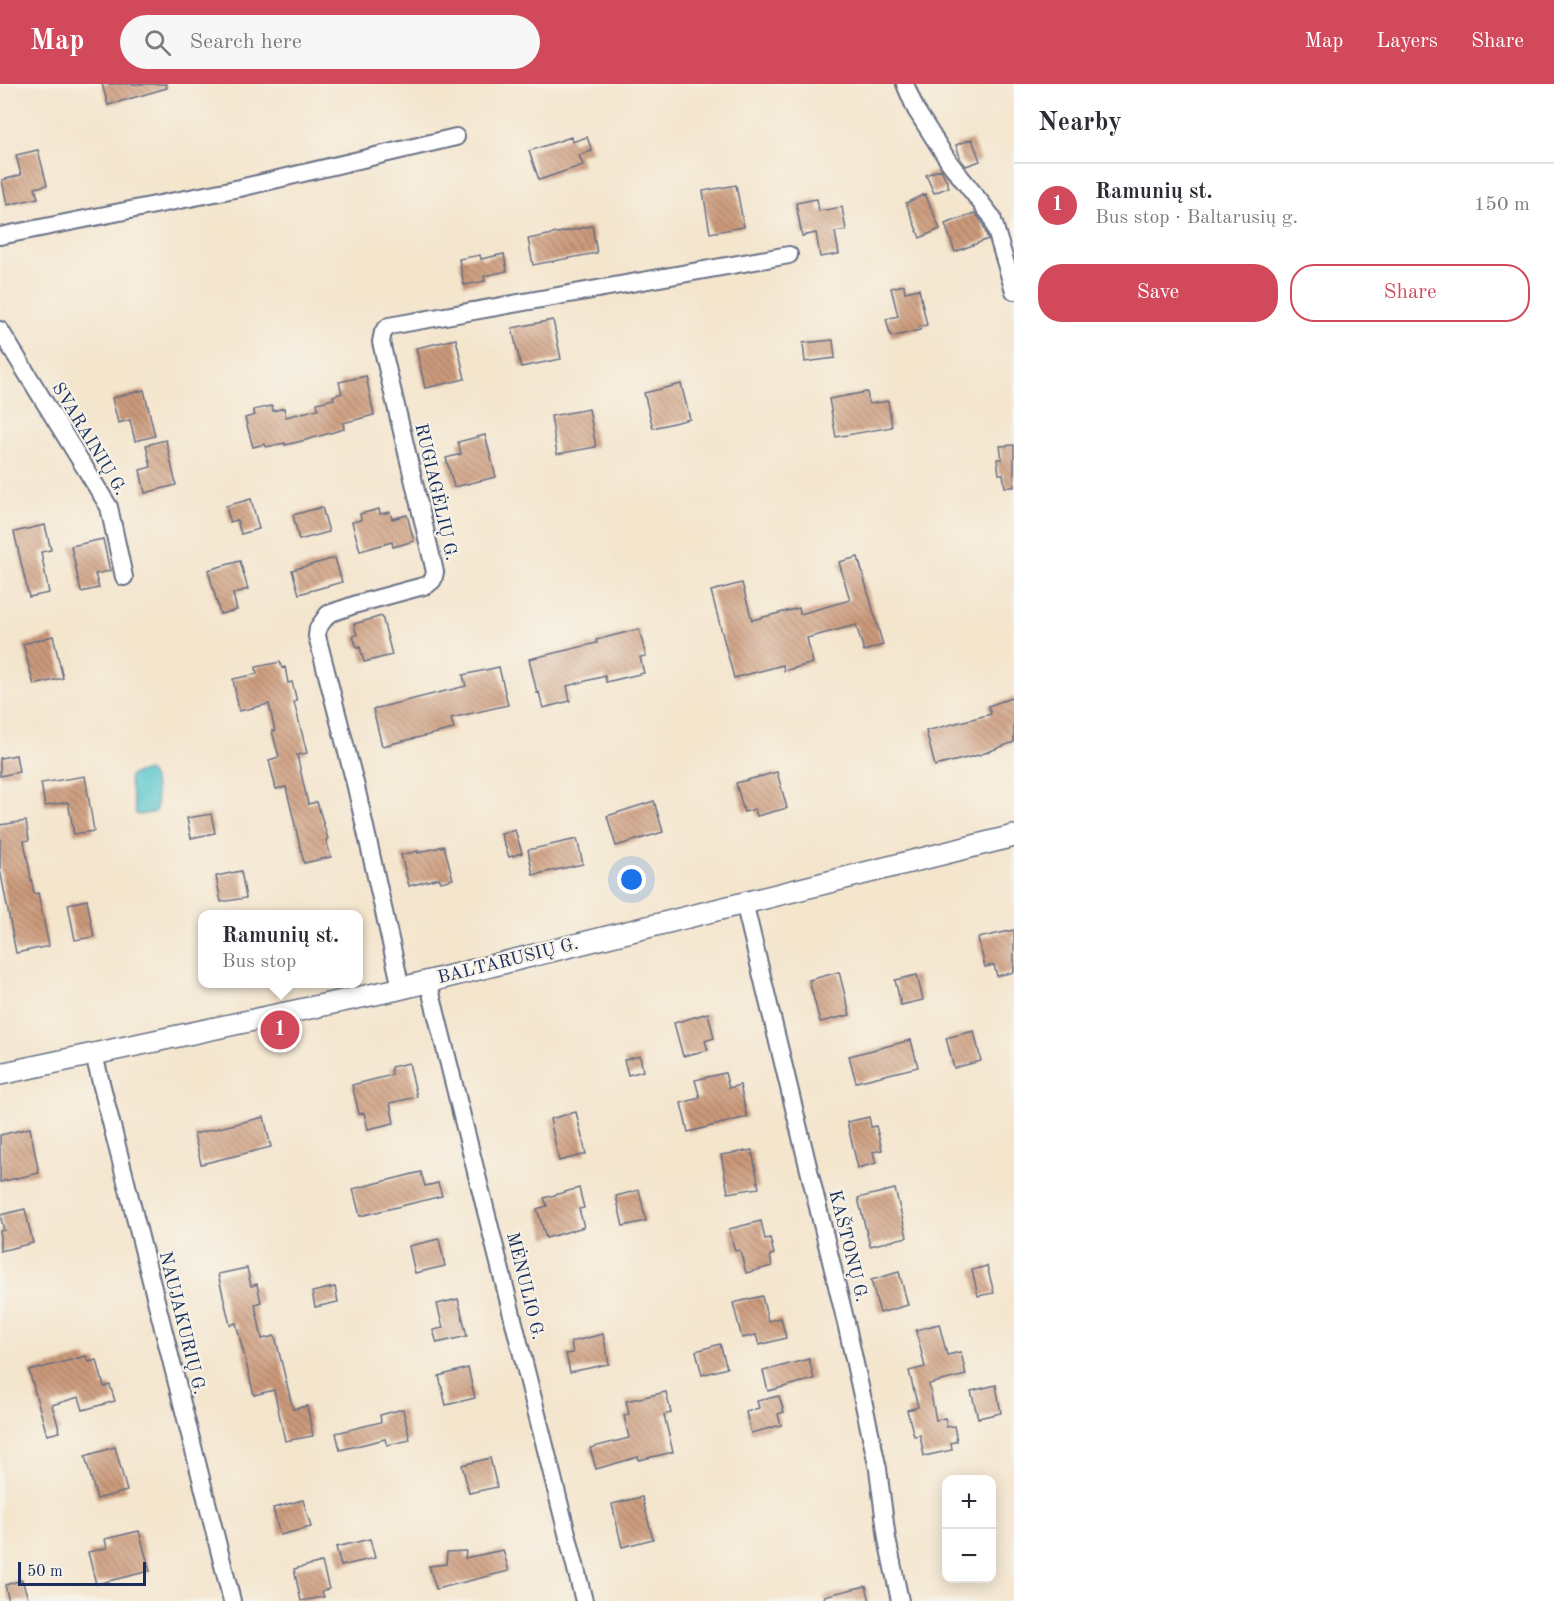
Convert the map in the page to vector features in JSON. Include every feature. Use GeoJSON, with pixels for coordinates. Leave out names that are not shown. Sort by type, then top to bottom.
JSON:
{"type":"FeatureCollection","features":[{"type":"Feature","properties":{"kind":"main road","name":"BALTARUSIŲ G."},"geometry":{"type":"LineString","coordinates":[[0,1074],[401,988],[1014,836]]}},
{"type":"Feature","properties":{"kind":"street"},"geometry":{"type":"LineString","coordinates":[[905,84],[916,110],[949,162],[992,216],[1014,291]]}},
{"type":"Feature","properties":{"kind":"street"},"geometry":{"type":"LineString","coordinates":[[0,236],[240,188],[456,137]]}},
{"type":"Feature","properties":{"kind":"street","name":"RUGIAGĖLIŲ G."},"geometry":{"type":"LineString","coordinates":[[401,988],[356,787],[317,636],[318,628],[328,614],[427,585],[433,580],[435,572],[381,342],[383,332],[389,326],[789,255]]}},
{"type":"Feature","properties":{"kind":"street","name":"SVARAINIŲ G."},"geometry":{"type":"LineString","coordinates":[[0,330],[109,507],[124,577]]}},
{"type":"Feature","properties":{"kind":"street","name":"KAŠTONŲ G."},"geometry":{"type":"LineString","coordinates":[[744,902],[847,1327],[878,1469],[887,1539],[900,1601]]}},
{"type":"Feature","properties":{"kind":"street","name":"MĖNULIO G."},"geometry":{"type":"LineString","coordinates":[[428,981],[584,1601]]}},
{"type":"Feature","properties":{"kind":"street","name":"NAUJAKURIŲ G."},"geometry":{"type":"LineString","coordinates":[[94,1055],[232,1601]]}},
{"type":"Feature","properties":{"kind":"water"},"geometry":{"type":"Polygon","coordinates":[[[148,771],[154,785],[156,808],[155,812],[140,815],[136,814],[129,778],[133,774],[148,771]]]}},
{"type":"Feature","properties":{"kind":"building"},"geometry":{"type":"Polygon","coordinates":[[[102,84],[166,84],[167,88],[108,105],[102,84]]]}},
{"type":"Feature","properties":{"kind":"building"},"geometry":{"type":"Polygon","coordinates":[[[571,137],[572,142],[587,137],[592,151],[579,155],[583,165],[539,180],[529,151],[571,137]]]}},
{"type":"Feature","properties":{"kind":"building"},"geometry":{"type":"Polygon","coordinates":[[[972,139],[980,161],[966,166],[961,160],[956,145],[972,139]]]}},
{"type":"Feature","properties":{"kind":"building"},"geometry":{"type":"Polygon","coordinates":[[[38,150],[47,185],[35,188],[38,198],[7,205],[2,180],[21,175],[16,155],[38,150]]]}},
{"type":"Feature","properties":{"kind":"building"},"geometry":{"type":"Polygon","coordinates":[[[941,169],[949,187],[934,193],[926,175],[941,169]]]}},
{"type":"Feature","properties":{"kind":"building"},"geometry":{"type":"Polygon","coordinates":[[[736,185],[744,227],[710,233],[703,191],[736,185]]]}},
{"type":"Feature","properties":{"kind":"building"},"geometry":{"type":"Polygon","coordinates":[[[925,194],[940,229],[920,238],[906,203],[925,194]]]}},
{"type":"Feature","properties":{"kind":"building"},"geometry":{"type":"Polygon","coordinates":[[[817,199],[819,211],[842,207],[846,230],[835,232],[839,254],[820,257],[816,233],[802,236],[796,203],[817,199]]]}},
{"type":"Feature","properties":{"kind":"building"},"geometry":{"type":"Polygon","coordinates":[[[975,213],[982,222],[988,239],[955,252],[945,224],[975,213]]]}},
{"type":"Feature","properties":{"kind":"building"},"geometry":{"type":"Polygon","coordinates":[[[592,226],[597,253],[533,265],[528,239],[592,226]]]}},
{"type":"Feature","properties":{"kind":"building"},"geometry":{"type":"Polygon","coordinates":[[[504,254],[507,271],[484,276],[485,281],[464,285],[459,259],[480,255],[481,259],[504,254]]]}},
{"type":"Feature","properties":{"kind":"building"},"geometry":{"type":"Polygon","coordinates":[[[904,285],[905,292],[919,289],[927,325],[919,327],[920,330],[891,337],[886,319],[898,316],[891,288],[904,285]]]}},
{"type":"Feature","properties":{"kind":"building"},"geometry":{"type":"Polygon","coordinates":[[[553,320],[561,359],[521,367],[512,328],[553,320]]]}},
{"type":"Feature","properties":{"kind":"building"},"geometry":{"type":"Polygon","coordinates":[[[456,339],[465,379],[425,388],[416,348],[456,339]]]}},
{"type":"Feature","properties":{"kind":"building"},"geometry":{"type":"Polygon","coordinates":[[[833,340],[835,358],[805,362],[803,343],[833,340]]]}},
{"type":"Feature","properties":{"kind":"building"},"geometry":{"type":"Polygon","coordinates":[[[366,376],[374,415],[343,423],[344,429],[306,440],[285,445],[285,443],[266,447],[265,444],[253,447],[245,418],[255,415],[253,410],[272,406],[273,411],[284,408],[286,417],[318,409],[317,403],[334,399],[333,396],[342,393],[339,382],[366,376]]]}},
{"type":"Feature","properties":{"kind":"building"},"geometry":{"type":"Polygon","coordinates":[[[681,384],[690,419],[653,428],[644,393],[681,384]]]}},
{"type":"Feature","properties":{"kind":"building"},"geometry":{"type":"Polygon","coordinates":[[[144,390],[155,436],[135,441],[130,420],[118,423],[112,398],[144,390]]]}},
{"type":"Feature","properties":{"kind":"building"},"geometry":{"type":"Polygon","coordinates":[[[867,392],[869,404],[888,401],[892,427],[836,437],[829,399],[867,392]]]}},
{"type":"Feature","properties":{"kind":"building"},"geometry":{"type":"Polygon","coordinates":[[[589,409],[596,447],[557,454],[551,416],[589,409]]]}},
{"type":"Feature","properties":{"kind":"building"},"geometry":{"type":"Polygon","coordinates":[[[485,435],[496,477],[454,487],[446,458],[461,454],[458,442],[485,435]]]}},
{"type":"Feature","properties":{"kind":"building"},"geometry":{"type":"Polygon","coordinates":[[[166,440],[176,485],[145,493],[140,470],[151,467],[146,445],[166,440]]]}},
{"type":"Feature","properties":{"kind":"building"},"geometry":{"type":"Polygon","coordinates":[[[1014,445],[1014,487],[1005,487],[1003,474],[999,474],[997,459],[1002,459],[1000,446],[1014,445]]]}},
{"type":"Feature","properties":{"kind":"building"},"geometry":{"type":"Polygon","coordinates":[[[251,499],[259,529],[241,534],[237,520],[230,522],[226,506],[251,499]]]}},
{"type":"Feature","properties":{"kind":"building"},"geometry":{"type":"Polygon","coordinates":[[[322,507],[329,532],[299,540],[293,515],[322,507]]]}},
{"type":"Feature","properties":{"kind":"building"},"geometry":{"type":"Polygon","coordinates":[[[379,509],[380,514],[390,512],[392,519],[407,515],[414,541],[393,547],[392,542],[360,551],[352,522],[361,520],[360,514],[379,509]]]}},
{"type":"Feature","properties":{"kind":"building"},"geometry":{"type":"Polygon","coordinates":[[[45,525],[51,550],[41,552],[49,593],[29,597],[14,532],[45,525]]]}},
{"type":"Feature","properties":{"kind":"building"},"geometry":{"type":"Polygon","coordinates":[[[103,539],[110,571],[95,574],[99,588],[81,592],[71,546],[103,539]]]}},
{"type":"Feature","properties":{"kind":"building"},"geometry":{"type":"Polygon","coordinates":[[[858,557],[883,645],[864,651],[856,625],[807,638],[813,663],[784,671],[783,665],[734,678],[711,591],[742,583],[752,620],[799,608],[800,614],[850,600],[839,562],[858,557]]]}},
{"type":"Feature","properties":{"kind":"building"},"geometry":{"type":"Polygon","coordinates":[[[335,558],[342,582],[299,594],[292,570],[335,558]]]}},
{"type":"Feature","properties":{"kind":"building"},"geometry":{"type":"Polygon","coordinates":[[[240,561],[248,589],[233,594],[237,610],[220,614],[208,570],[240,561]]]}},
{"type":"Feature","properties":{"kind":"building"},"geometry":{"type":"Polygon","coordinates":[[[382,616],[392,655],[364,662],[360,647],[357,648],[353,636],[357,635],[354,624],[382,616]]]}},
{"type":"Feature","properties":{"kind":"building"},"geometry":{"type":"Polygon","coordinates":[[[639,629],[646,656],[640,657],[644,673],[606,682],[605,676],[567,686],[570,701],[543,708],[529,659],[597,643],[596,640],[639,629]]]}},
{"type":"Feature","properties":{"kind":"building"},"geometry":{"type":"Polygon","coordinates":[[[53,636],[63,678],[34,685],[23,644],[53,636]]]}},
{"type":"Feature","properties":{"kind":"building"},"geometry":{"type":"Polygon","coordinates":[[[280,662],[282,668],[285,667],[288,683],[292,682],[297,701],[294,702],[307,753],[297,755],[308,804],[317,802],[331,857],[304,863],[286,787],[276,789],[269,760],[279,757],[272,731],[275,731],[269,704],[239,711],[233,679],[257,674],[256,667],[280,662]]]}},
{"type":"Feature","properties":{"kind":"building"},"geometry":{"type":"Polygon","coordinates":[[[499,667],[508,705],[451,718],[454,729],[382,746],[373,709],[466,686],[463,675],[499,667]]]}},
{"type":"Feature","properties":{"kind":"building"},"geometry":{"type":"Polygon","coordinates":[[[1014,697],[1014,742],[982,754],[935,766],[926,731],[991,714],[988,706],[1014,697]]]}},
{"type":"Feature","properties":{"kind":"building"},"geometry":{"type":"Polygon","coordinates":[[[16,755],[19,772],[0,776],[0,758],[16,755]]]}},
{"type":"Feature","properties":{"kind":"building"},"geometry":{"type":"Polygon","coordinates":[[[777,772],[787,808],[757,816],[755,809],[744,812],[736,783],[777,772]]]}},
{"type":"Feature","properties":{"kind":"building"},"geometry":{"type":"Polygon","coordinates":[[[85,776],[94,831],[74,834],[68,802],[45,806],[41,783],[85,776]]]}},
{"type":"Feature","properties":{"kind":"building"},"geometry":{"type":"Polygon","coordinates":[[[654,801],[663,832],[616,846],[607,816],[654,801]]]}},
{"type":"Feature","properties":{"kind":"building"},"geometry":{"type":"Polygon","coordinates":[[[211,814],[215,833],[191,838],[187,818],[211,814]]]}},
{"type":"Feature","properties":{"kind":"building"},"geometry":{"type":"Polygon","coordinates":[[[26,821],[29,840],[24,841],[34,894],[38,893],[49,946],[16,953],[0,869],[0,825],[26,821]]]}},
{"type":"Feature","properties":{"kind":"building"},"geometry":{"type":"Polygon","coordinates":[[[515,830],[522,853],[509,857],[501,834],[515,830]]]}},
{"type":"Feature","properties":{"kind":"building"},"geometry":{"type":"Polygon","coordinates":[[[577,839],[583,864],[533,875],[528,850],[577,839]]]}},
{"type":"Feature","properties":{"kind":"building"},"geometry":{"type":"Polygon","coordinates":[[[444,846],[453,879],[441,882],[439,878],[409,886],[401,855],[444,846]]]}},
{"type":"Feature","properties":{"kind":"building"},"geometry":{"type":"Polygon","coordinates":[[[241,871],[246,898],[221,902],[216,876],[241,871]]]}},
{"type":"Feature","properties":{"kind":"building"},"geometry":{"type":"Polygon","coordinates":[[[87,900],[94,937],[75,940],[68,904],[87,900]]]}},
{"type":"Feature","properties":{"kind":"building"},"geometry":{"type":"Polygon","coordinates":[[[1014,930],[1014,972],[997,976],[994,965],[985,967],[978,938],[1014,930]]]}},
{"type":"Feature","properties":{"kind":"building"},"geometry":{"type":"Polygon","coordinates":[[[839,972],[850,1015],[820,1022],[809,980],[839,972]]]}},
{"type":"Feature","properties":{"kind":"building"},"geometry":{"type":"Polygon","coordinates":[[[917,975],[923,1000],[901,1005],[895,980],[917,975]]]}},
{"type":"Feature","properties":{"kind":"building"},"geometry":{"type":"Polygon","coordinates":[[[708,1013],[714,1038],[705,1041],[708,1050],[683,1056],[674,1023],[708,1013]]]}},
{"type":"Feature","properties":{"kind":"building"},"geometry":{"type":"Polygon","coordinates":[[[974,1031],[981,1061],[954,1068],[946,1038],[974,1031]]]}},
{"type":"Feature","properties":{"kind":"building"},"geometry":{"type":"Polygon","coordinates":[[[911,1040],[918,1067],[856,1082],[849,1056],[911,1040]]]}},
{"type":"Feature","properties":{"kind":"building"},"geometry":{"type":"Polygon","coordinates":[[[640,1056],[643,1071],[628,1075],[624,1060],[640,1056]]]}},
{"type":"Feature","properties":{"kind":"building"},"geometry":{"type":"Polygon","coordinates":[[[409,1063],[417,1097],[390,1103],[394,1123],[368,1129],[364,1113],[359,1114],[352,1085],[392,1075],[391,1067],[409,1063]]]}},
{"type":"Feature","properties":{"kind":"building"},"geometry":{"type":"Polygon","coordinates":[[[725,1073],[729,1088],[740,1085],[747,1117],[688,1132],[681,1103],[700,1098],[695,1080],[725,1073]]]}},
{"type":"Feature","properties":{"kind":"building"},"geometry":{"type":"Polygon","coordinates":[[[576,1112],[586,1154],[559,1161],[550,1119],[576,1112]]]}},
{"type":"Feature","properties":{"kind":"building"},"geometry":{"type":"Polygon","coordinates":[[[264,1117],[271,1147],[201,1164],[194,1134],[264,1117]]]}},
{"type":"Feature","properties":{"kind":"building"},"geometry":{"type":"Polygon","coordinates":[[[869,1117],[871,1127],[876,1126],[882,1150],[873,1152],[876,1163],[858,1168],[847,1122],[869,1117]]]}},
{"type":"Feature","properties":{"kind":"building"},"geometry":{"type":"Polygon","coordinates":[[[30,1128],[39,1173],[0,1182],[0,1135],[30,1128]]]}},
{"type":"Feature","properties":{"kind":"building"},"geometry":{"type":"Polygon","coordinates":[[[752,1150],[759,1188],[728,1193],[721,1155],[752,1150]]]}},
{"type":"Feature","properties":{"kind":"building"},"geometry":{"type":"Polygon","coordinates":[[[421,1172],[425,1186],[438,1183],[442,1196],[360,1216],[353,1189],[421,1172]]]}},
{"type":"Feature","properties":{"kind":"building"},"geometry":{"type":"Polygon","coordinates":[[[579,1188],[584,1208],[579,1209],[584,1227],[546,1238],[537,1209],[547,1206],[544,1198],[579,1188]]]}},
{"type":"Feature","properties":{"kind":"building"},"geometry":{"type":"Polygon","coordinates":[[[895,1189],[907,1237],[870,1246],[858,1198],[895,1189]]]}},
{"type":"Feature","properties":{"kind":"building"},"geometry":{"type":"Polygon","coordinates":[[[639,1190],[646,1221],[623,1226],[616,1196],[639,1190]]]}},
{"type":"Feature","properties":{"kind":"building"},"geometry":{"type":"Polygon","coordinates":[[[25,1209],[33,1243],[0,1251],[0,1231],[4,1230],[0,1215],[25,1209]]]}},
{"type":"Feature","properties":{"kind":"building"},"geometry":{"type":"Polygon","coordinates":[[[761,1221],[765,1239],[770,1238],[774,1254],[770,1255],[772,1266],[746,1273],[740,1250],[735,1251],[729,1229],[761,1221]]]}},
{"type":"Feature","properties":{"kind":"building"},"geometry":{"type":"Polygon","coordinates":[[[439,1239],[445,1266],[415,1273],[409,1246],[439,1239]]]}},
{"type":"Feature","properties":{"kind":"building"},"geometry":{"type":"Polygon","coordinates":[[[987,1266],[994,1293],[978,1296],[972,1270],[987,1266]]]}},
{"type":"Feature","properties":{"kind":"building"},"geometry":{"type":"Polygon","coordinates":[[[247,1268],[251,1286],[257,1284],[261,1302],[255,1304],[262,1339],[275,1336],[293,1409],[307,1406],[313,1436],[285,1441],[274,1390],[254,1395],[236,1323],[230,1325],[218,1274],[247,1268]]]}},
{"type":"Feature","properties":{"kind":"building"},"geometry":{"type":"Polygon","coordinates":[[[899,1272],[908,1305],[880,1313],[871,1280],[899,1272]]]}},
{"type":"Feature","properties":{"kind":"building"},"geometry":{"type":"Polygon","coordinates":[[[335,1287],[338,1302],[315,1307],[312,1292],[335,1287]]]}},
{"type":"Feature","properties":{"kind":"building"},"geometry":{"type":"Polygon","coordinates":[[[762,1296],[768,1321],[781,1318],[786,1338],[759,1345],[756,1335],[742,1338],[733,1303],[762,1296]]]}},
{"type":"Feature","properties":{"kind":"building"},"geometry":{"type":"Polygon","coordinates":[[[458,1299],[467,1336],[437,1343],[433,1330],[443,1328],[437,1304],[458,1299]]]}},
{"type":"Feature","properties":{"kind":"building"},"geometry":{"type":"Polygon","coordinates":[[[939,1324],[947,1355],[961,1352],[966,1375],[929,1384],[936,1420],[945,1418],[947,1427],[954,1426],[957,1441],[951,1443],[952,1450],[924,1456],[920,1435],[914,1436],[907,1410],[918,1407],[909,1371],[925,1367],[916,1330],[939,1324]]]}},
{"type":"Feature","properties":{"kind":"building"},"geometry":{"type":"Polygon","coordinates":[[[603,1334],[609,1364],[570,1372],[566,1354],[573,1353],[571,1342],[603,1334]]]}},
{"type":"Feature","properties":{"kind":"building"},"geometry":{"type":"Polygon","coordinates":[[[720,1344],[727,1368],[702,1375],[696,1351],[720,1344]]]}},
{"type":"Feature","properties":{"kind":"building"},"geometry":{"type":"Polygon","coordinates":[[[86,1356],[88,1362],[97,1360],[104,1387],[110,1385],[115,1401],[83,1410],[79,1397],[52,1405],[60,1432],[47,1435],[29,1371],[86,1356]]]}},
{"type":"Feature","properties":{"kind":"building"},"geometry":{"type":"Polygon","coordinates":[[[809,1359],[814,1379],[768,1391],[763,1371],[809,1359]]]}},
{"type":"Feature","properties":{"kind":"building"},"geometry":{"type":"Polygon","coordinates":[[[468,1368],[475,1398],[446,1405],[439,1376],[468,1368]]]}},
{"type":"Feature","properties":{"kind":"building"},"geometry":{"type":"Polygon","coordinates":[[[996,1385],[1001,1413],[978,1418],[971,1391],[996,1385]]]}},
{"type":"Feature","properties":{"kind":"building"},"geometry":{"type":"Polygon","coordinates":[[[666,1392],[671,1413],[664,1415],[673,1452],[639,1460],[638,1457],[596,1469],[590,1448],[629,1438],[624,1416],[629,1414],[626,1401],[666,1392]]]}},
{"type":"Feature","properties":{"kind":"building"},"geometry":{"type":"Polygon","coordinates":[[[779,1396],[784,1412],[778,1414],[781,1425],[751,1433],[746,1412],[759,1408],[757,1401],[779,1396]]]}},
{"type":"Feature","properties":{"kind":"building"},"geometry":{"type":"Polygon","coordinates":[[[403,1409],[410,1440],[387,1445],[385,1439],[340,1450],[336,1433],[381,1422],[380,1415],[403,1409]]]}},
{"type":"Feature","properties":{"kind":"building"},"geometry":{"type":"Polygon","coordinates":[[[115,1447],[127,1491],[97,1499],[85,1456],[115,1447]]]}},
{"type":"Feature","properties":{"kind":"building"},"geometry":{"type":"Polygon","coordinates":[[[490,1458],[497,1487],[469,1493],[462,1465],[490,1458]]]}},
{"type":"Feature","properties":{"kind":"building"},"geometry":{"type":"Polygon","coordinates":[[[642,1497],[653,1539],[622,1547],[612,1504],[642,1497]]]}},
{"type":"Feature","properties":{"kind":"building"},"geometry":{"type":"Polygon","coordinates":[[[303,1500],[311,1527],[280,1535],[273,1508],[303,1500]]]}},
{"type":"Feature","properties":{"kind":"building"},"geometry":{"type":"Polygon","coordinates":[[[139,1531],[150,1571],[96,1584],[88,1552],[107,1548],[105,1539],[139,1531]]]}},
{"type":"Feature","properties":{"kind":"building"},"geometry":{"type":"Polygon","coordinates":[[[370,1539],[375,1558],[341,1566],[336,1547],[370,1539]]]}},
{"type":"Feature","properties":{"kind":"building"},"geometry":{"type":"Polygon","coordinates":[[[503,1550],[509,1571],[436,1589],[429,1566],[446,1564],[447,1552],[466,1551],[465,1558],[503,1550]]]}},
{"type":"Feature","properties":{"kind":"building"},"geometry":{"type":"Polygon","coordinates":[[[322,1562],[329,1589],[322,1591],[324,1597],[301,1601],[294,1569],[322,1562]]]}},
{"type":"Feature","properties":{"kind":"building"},"geometry":{"type":"Polygon","coordinates":[[[22,1580],[29,1601],[9,1601],[5,1585],[22,1580]]]}},
{"type":"Feature","properties":{"kind":"building"},"geometry":{"type":"Polygon","coordinates":[[[866,1586],[870,1601],[825,1601],[824,1596],[866,1586]]]}},
{"type":"Feature","properties":{"kind":"place","name":"Ramunių st."},"geometry":{"type":"Point","coordinates":[280,1030]}}]}
